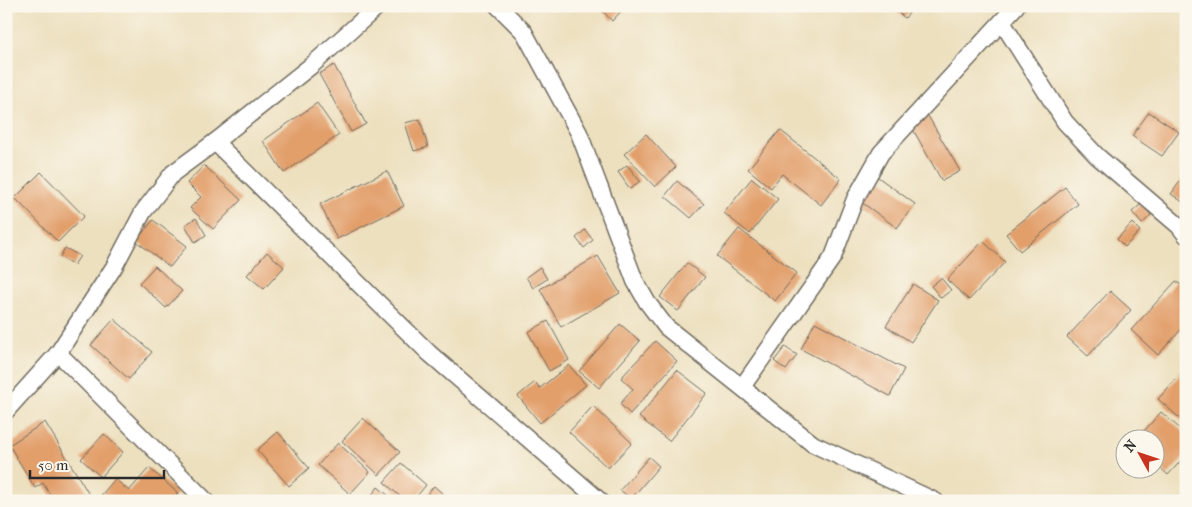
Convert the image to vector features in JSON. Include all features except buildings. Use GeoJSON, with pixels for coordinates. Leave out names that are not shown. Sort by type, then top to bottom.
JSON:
{"type":"FeatureCollection","features":[{"type":"Feature","properties":{"kind":"street"},"geometry":{"type":"LineString","coordinates":[[6,411],[58,353],[114,267],[143,212],[173,173],[216,142],[312,65],[378,6]]}},
{"type":"Feature","properties":{"kind":"street"},"geometry":{"type":"LineString","coordinates":[[498,6],[524,32],[579,133],[635,281],[647,302],[666,327],[814,444],[936,501]]}},
{"type":"Feature","properties":{"kind":"street"},"geometry":{"type":"LineString","coordinates":[[742,387],[833,257],[855,199],[881,153],[1016,6]]}},
{"type":"Feature","properties":{"kind":"street"},"geometry":{"type":"LineString","coordinates":[[1002,22],[1065,122],[1097,156],[1179,226],[1186,236]]}},
{"type":"Feature","properties":{"kind":"street"},"geometry":{"type":"LineString","coordinates":[[216,142],[429,354],[600,501]]}},
{"type":"Feature","properties":{"kind":"street"},"geometry":{"type":"LineString","coordinates":[[58,353],[206,501]]}}]}
